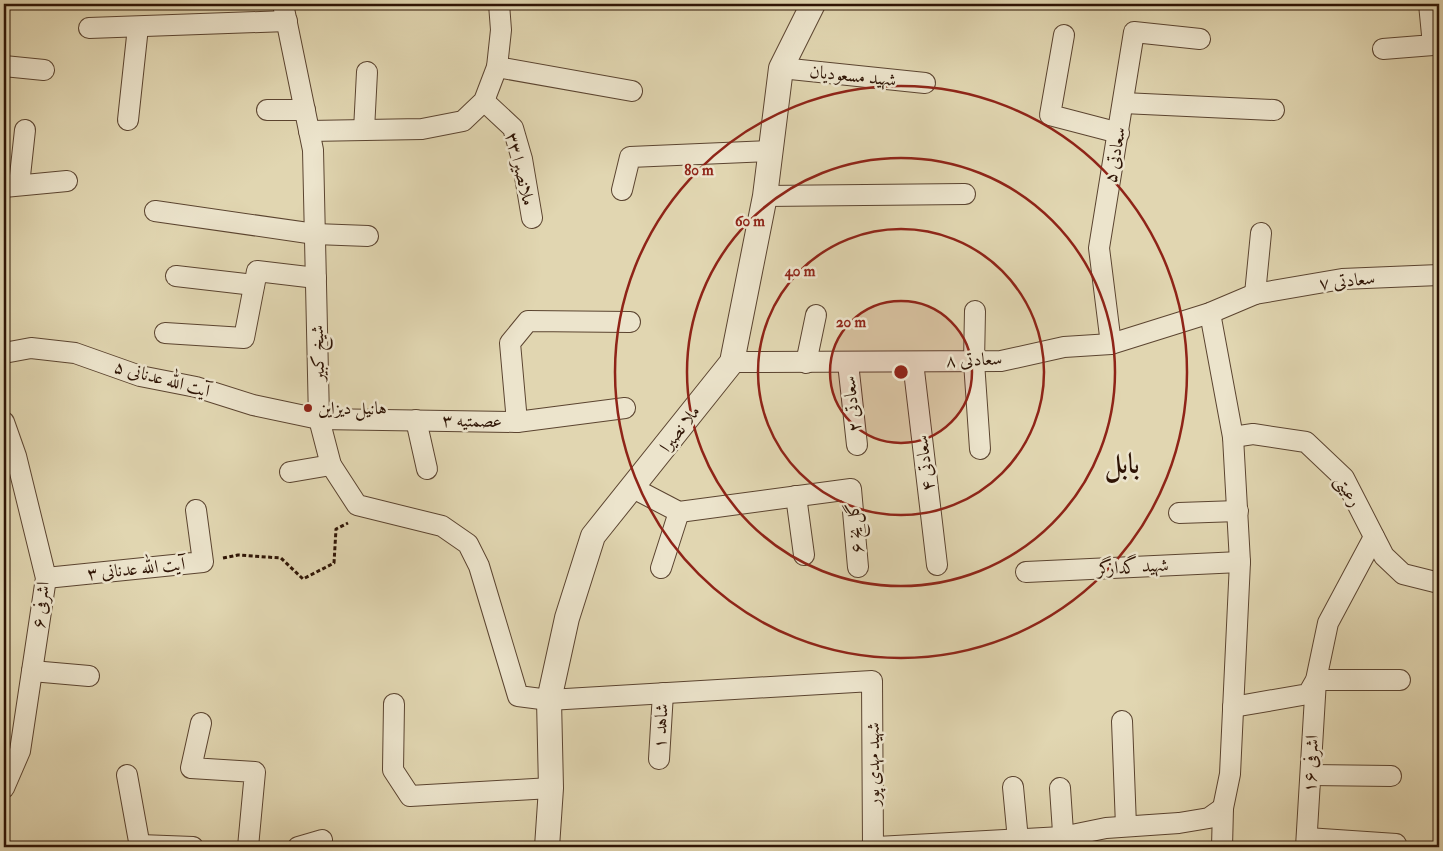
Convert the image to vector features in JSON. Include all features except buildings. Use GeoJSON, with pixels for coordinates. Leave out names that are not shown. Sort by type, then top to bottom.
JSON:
{"type":"FeatureCollection","features":[{"type":"Feature","properties":{"kind":"street"},"geometry":{"type":"LineString","coordinates":[[309,131],[422,129],[463,122],[484,100],[497,67],[501,30],[499,4]]}},
{"type":"Feature","properties":{"kind":"street","name":"ملا نصیرا"},"geometry":{"type":"LineString","coordinates":[[547,847],[551,788],[549,700],[567,618],[593,536],[732,362],[765,196],[780,68],[814,4]]}},
{"type":"Feature","properties":{"kind":"street"},"geometry":{"type":"LineString","coordinates":[[1383,49],[1433,45],[1429,4]]}},
{"type":"Feature","properties":{"kind":"street"},"geometry":{"type":"LineString","coordinates":[[89,28],[138,27],[285,12]]}},
{"type":"Feature","properties":{"kind":"street","name":"شیخ کبیر"},"geometry":{"type":"LineString","coordinates":[[285,12],[313,150],[319,419],[330,465],[357,506],[442,526],[468,544],[479,566],[518,696],[549,700]]}},
{"type":"Feature","properties":{"kind":"street"},"geometry":{"type":"LineString","coordinates":[[128,120],[138,27]]}},
{"type":"Feature","properties":{"kind":"street","name":"سعادتی ۵"},"geometry":{"type":"LineString","coordinates":[[1111,344],[1099,248],[1134,32],[1200,39]]}},
{"type":"Feature","properties":{"kind":"street"},"geometry":{"type":"LineString","coordinates":[[1064,34],[1050,115],[1119,133]]}},
{"type":"Feature","properties":{"kind":"street"},"geometry":{"type":"LineString","coordinates":[[4,66],[44,70]]}},
{"type":"Feature","properties":{"kind":"street"},"geometry":{"type":"LineString","coordinates":[[497,67],[632,91]]}},
{"type":"Feature","properties":{"kind":"street","name":"شهید مسعودیان"},"geometry":{"type":"LineString","coordinates":[[780,68],[925,83]]}},
{"type":"Feature","properties":{"kind":"street"},"geometry":{"type":"LineString","coordinates":[[364,130],[367,72]]}},
{"type":"Feature","properties":{"kind":"street","name":"ملانصیرا ۳۳"},"geometry":{"type":"LineString","coordinates":[[484,100],[513,128],[522,159],[532,218]]}},
{"type":"Feature","properties":{"kind":"street"},"geometry":{"type":"LineString","coordinates":[[1124,103],[1274,110]]}},
{"type":"Feature","properties":{"kind":"street"},"geometry":{"type":"LineString","coordinates":[[267,110],[305,110]]}},
{"type":"Feature","properties":{"kind":"street"},"geometry":{"type":"LineString","coordinates":[[25,130],[11,186],[67,181]]}},
{"type":"Feature","properties":{"kind":"street"},"geometry":{"type":"LineString","coordinates":[[622,190],[630,157],[769,151]]}},
{"type":"Feature","properties":{"kind":"street"},"geometry":{"type":"LineString","coordinates":[[765,196],[965,194]]}},
{"type":"Feature","properties":{"kind":"street"},"geometry":{"type":"LineString","coordinates":[[155,211],[315,234],[368,236]]}},
{"type":"Feature","properties":{"kind":"street"},"geometry":{"type":"LineString","coordinates":[[1255,294],[1261,233]]}},
{"type":"Feature","properties":{"kind":"street"},"geometry":{"type":"LineString","coordinates":[[165,333],[244,338],[257,272],[316,278]]}},
{"type":"Feature","properties":{"kind":"street","name":"سعادتی ۷"},"geometry":{"type":"LineString","coordinates":[[1210,313],[1255,294],[1342,279],[1439,275]]}},
{"type":"Feature","properties":{"kind":"street"},"geometry":{"type":"LineString","coordinates":[[176,276],[254,285]]}},
{"type":"Feature","properties":{"kind":"street"},"geometry":{"type":"LineString","coordinates":[[975,311],[974,362],[980,449]]}},
{"type":"Feature","properties":{"kind":"street"},"geometry":{"type":"LineString","coordinates":[[1210,313],[1233,437],[1240,562],[1230,774],[1223,808],[1222,847]]}},
{"type":"Feature","properties":{"kind":"street","name":"سعادتی ۸"},"geometry":{"type":"LineString","coordinates":[[732,362],[1001,361],[1064,347],[1111,344],[1210,313]]}},
{"type":"Feature","properties":{"kind":"street"},"geometry":{"type":"LineString","coordinates":[[806,363],[816,315]]}},
{"type":"Feature","properties":{"kind":"street"},"geometry":{"type":"LineString","coordinates":[[517,422],[510,343],[528,321],[630,322]]}},
{"type":"Feature","properties":{"kind":"street","name":"آیت الله عدنانی ۵"},"geometry":{"type":"LineString","coordinates":[[4,353],[30,348],[75,353],[140,376],[196,387],[253,405],[319,419]]}},
{"type":"Feature","properties":{"kind":"street","name":"سعادتی ۴"},"geometry":{"type":"LineString","coordinates":[[913,362],[937,565]]}},
{"type":"Feature","properties":{"kind":"street","name":"سعادتی ۲"},"geometry":{"type":"LineString","coordinates":[[848,363],[857,445]]}},
{"type":"Feature","properties":{"kind":"street","name":"عصمتیه ۳"},"geometry":{"type":"LineString","coordinates":[[319,419],[517,422],[625,408]]}},
{"type":"Feature","properties":{"kind":"street"},"geometry":{"type":"LineString","coordinates":[[416,420],[427,470]]}},
{"type":"Feature","properties":{"kind":"street","name":"اشرفی ۶"},"geometry":{"type":"LineString","coordinates":[[4,422],[16,456],[46,578],[20,751],[4,788]]}},
{"type":"Feature","properties":{"kind":"street","name":"رعیتی"},"geometry":{"type":"LineString","coordinates":[[1233,437],[1253,434],[1306,442],[1344,478],[1384,556],[1403,574],[1439,582]]}},
{"type":"Feature","properties":{"kind":"street"},"geometry":{"type":"LineString","coordinates":[[290,472],[330,465]]}},
{"type":"Feature","properties":{"kind":"street"},"geometry":{"type":"LineString","coordinates":[[633,488],[679,512],[796,496],[804,555]]}},
{"type":"Feature","properties":{"kind":"street","name":"گل یخ ۶"},"geometry":{"type":"LineString","coordinates":[[796,496],[851,488],[858,566]]}},
{"type":"Feature","properties":{"kind":"street","name":"آیت الله عدنانی ۳"},"geometry":{"type":"LineString","coordinates":[[46,578],[203,562],[196,510]]}},
{"type":"Feature","properties":{"kind":"street"},"geometry":{"type":"LineString","coordinates":[[1179,513],[1238,510]]}},
{"type":"Feature","properties":{"kind":"street"},"geometry":{"type":"LineString","coordinates":[[661,568],[679,512]]}},
{"type":"Feature","properties":{"kind":"street","name":"اشرفی ۱۶"},"geometry":{"type":"LineString","coordinates":[[1307,842],[1316,680],[1328,623],[1374,537]]}},
{"type":"Feature","properties":{"kind":"street","name":"شهید گدازگر"},"geometry":{"type":"LineString","coordinates":[[1026,572],[1240,562]]}},
{"type":"Feature","properties":{"kind":"street"},"geometry":{"type":"LineString","coordinates":[[32,671],[89,676]]}},
{"type":"Feature","properties":{"kind":"street"},"geometry":{"type":"LineString","coordinates":[[1233,708],[1308,694],[1316,680],[1400,680]]}},
{"type":"Feature","properties":{"kind":"street","name":"شهید مهدی پور"},"geometry":{"type":"LineString","coordinates":[[663,693],[872,681],[875,847]]}},
{"type":"Feature","properties":{"kind":"street"},"geometry":{"type":"LineString","coordinates":[[549,700],[663,693]]}},
{"type":"Feature","properties":{"kind":"street","name":"شاهد ۱"},"geometry":{"type":"LineString","coordinates":[[659,759],[663,693]]}},
{"type":"Feature","properties":{"kind":"street"},"geometry":{"type":"LineString","coordinates":[[394,704],[393,770],[410,796],[551,788]]}},
{"type":"Feature","properties":{"kind":"street"},"geometry":{"type":"LineString","coordinates":[[1122,721],[1126,826]]}},
{"type":"Feature","properties":{"kind":"street"},"geometry":{"type":"LineString","coordinates":[[200,723],[191,768],[255,772],[248,847]]}},
{"type":"Feature","properties":{"kind":"street"},"geometry":{"type":"LineString","coordinates":[[127,775],[140,846],[193,847]]}},
{"type":"Feature","properties":{"kind":"street"},"geometry":{"type":"LineString","coordinates":[[1311,775],[1391,776]]}},
{"type":"Feature","properties":{"kind":"street"},"geometry":{"type":"LineString","coordinates":[[1013,787],[1018,840]]}},
{"type":"Feature","properties":{"kind":"street"},"geometry":{"type":"LineString","coordinates":[[1060,788],[1063,842]]}},
{"type":"Feature","properties":{"kind":"street"},"geometry":{"type":"LineString","coordinates":[[875,847],[1018,840],[1063,842],[1126,826],[1178,823],[1209,818],[1223,808]]}},
{"type":"Feature","properties":{"kind":"street"},"geometry":{"type":"LineString","coordinates":[[298,847],[322,840]]}},
{"type":"Feature","properties":{"kind":"street"},"geometry":{"type":"LineString","coordinates":[[1307,842],[1396,844]]}},
{"type":"Feature","properties":{"kind":"path"},"geometry":{"type":"LineString","coordinates":[[203,562],[238,556],[281,558],[303,579],[334,563],[336,529],[373,510]]}},
{"type":"Feature","properties":{"kind":"place","name":"هانیل دیزاین"},"geometry":{"type":"Point","coordinates":[308,408]}},
{"type":"Feature","properties":{"kind":"district","name":"بابل"},"geometry":{"type":"Point","coordinates":[1122,464]}}]}
